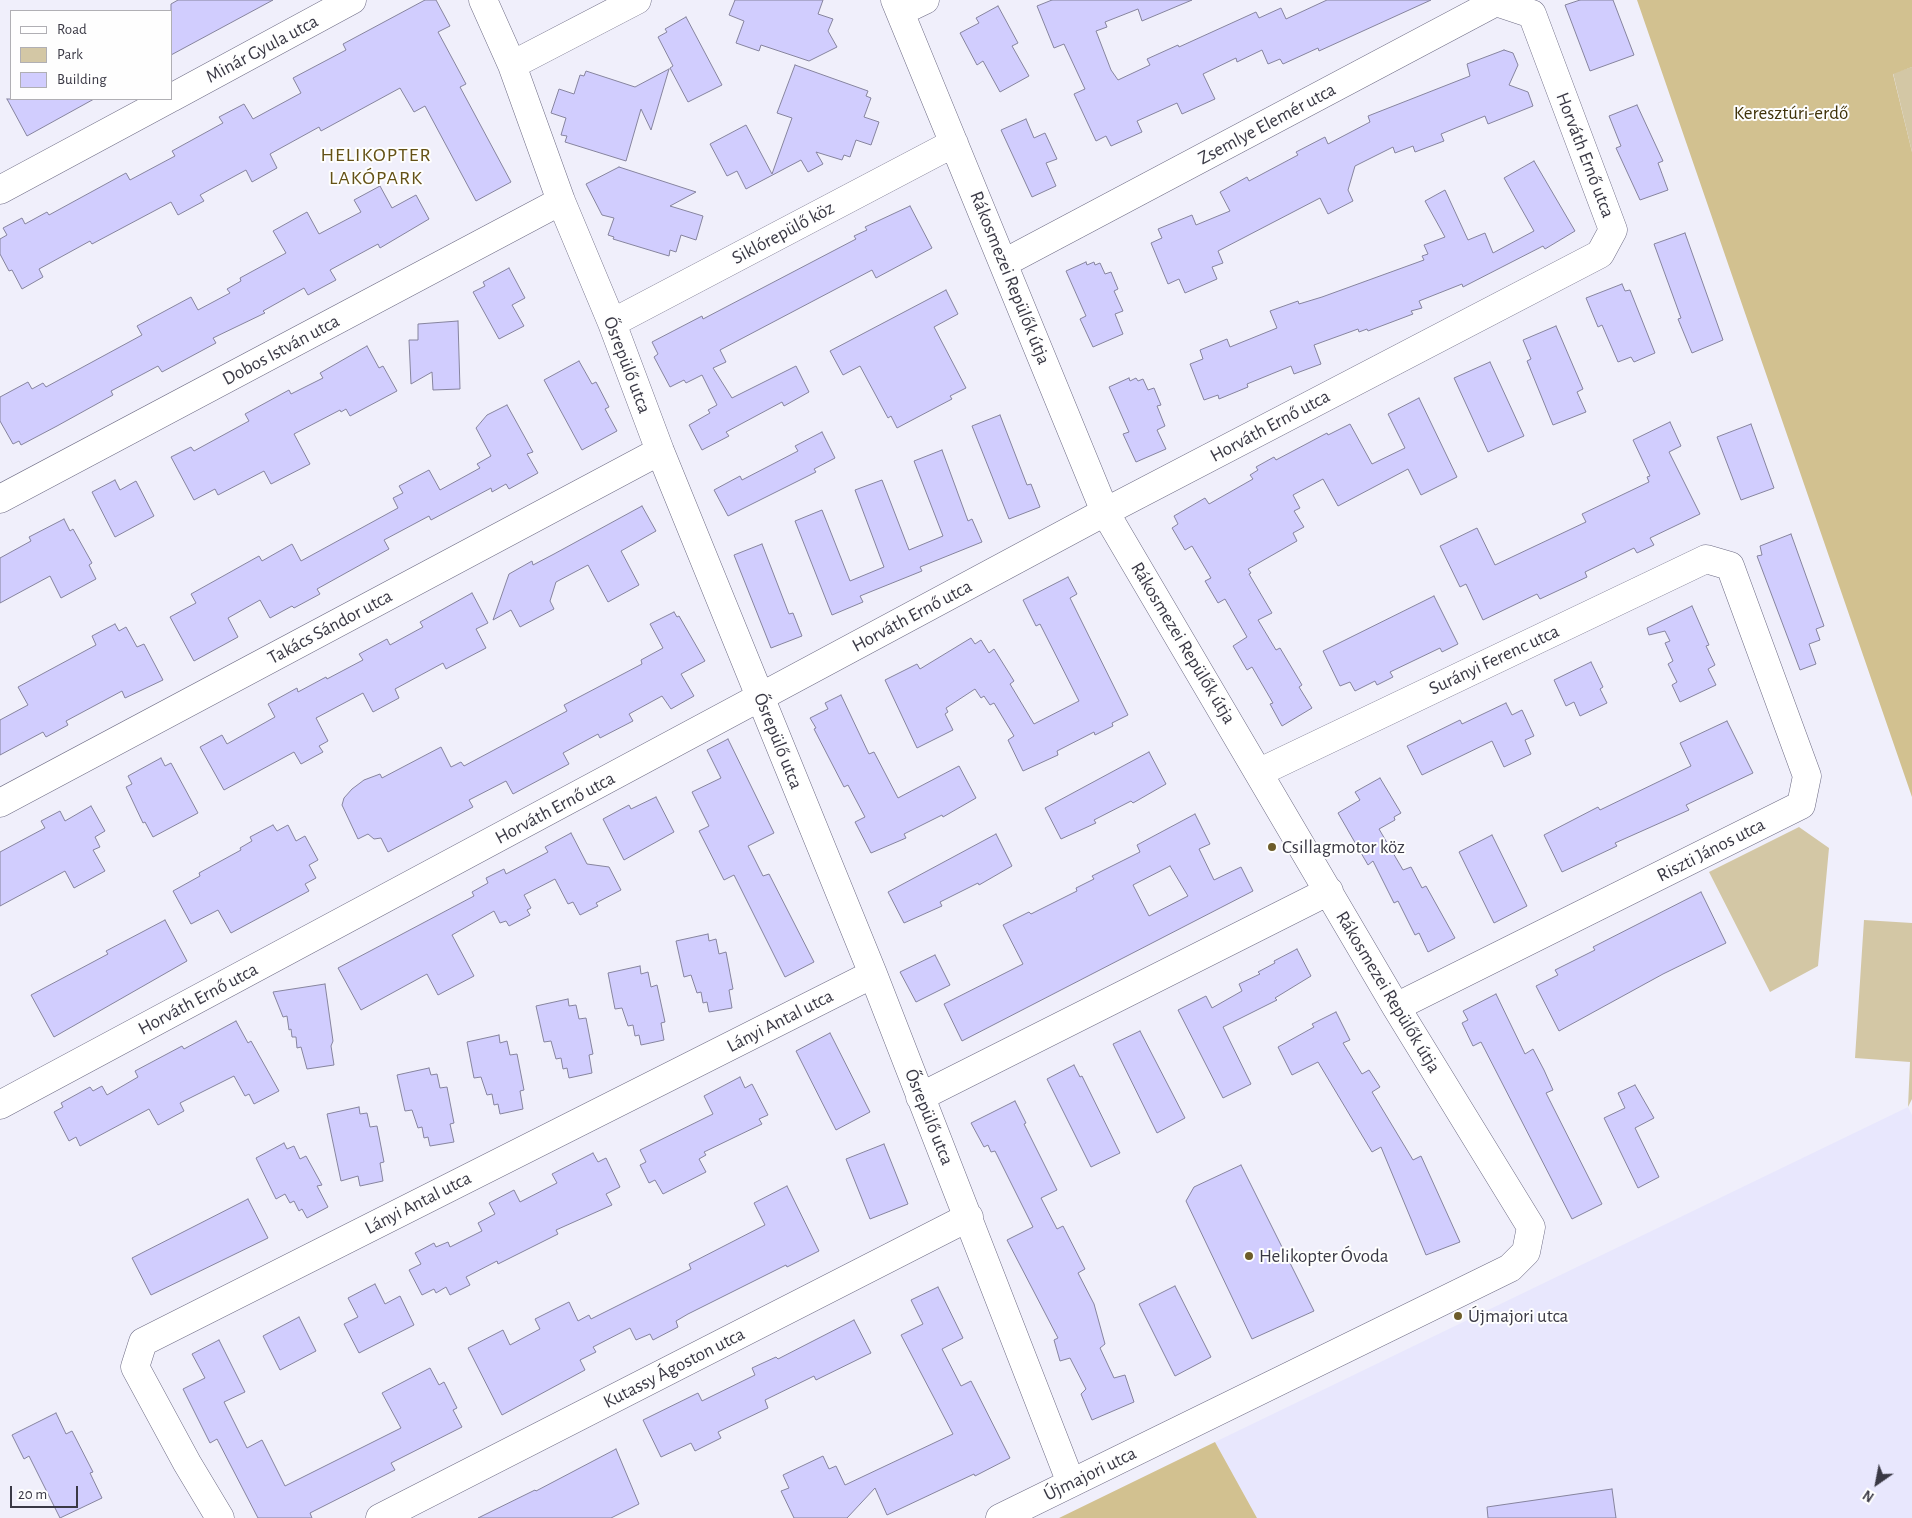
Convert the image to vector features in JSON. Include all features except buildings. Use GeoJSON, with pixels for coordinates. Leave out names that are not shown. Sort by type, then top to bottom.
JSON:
{"type":"FeatureCollection","features":[{"type":"Feature","properties":{"kind":"street","name":"Minár Gyula utca"},"geometry":{"type":"LineString","coordinates":[[172,97],[352,0]]}},
{"type":"Feature","properties":{"kind":"street","name":"Ősrepülő utca"},"geometry":{"type":"LineString","coordinates":[[483,0],[512,65],[561,201],[612,323],[660,451],[873,974],[1071,1483]]}},
{"type":"Feature","properties":{"kind":"street"},"geometry":{"type":"LineString","coordinates":[[512,65],[636,0]]}},
{"type":"Feature","properties":{"kind":"street"},"geometry":{"type":"LineString","coordinates":[[898,6],[925,0]]}},
{"type":"Feature","properties":{"kind":"street","name":"Zsemlye Elemér utca"},"geometry":{"type":"LineString","coordinates":[[1004,263],[1496,2],[1532,14]]}},
{"type":"Feature","properties":{"kind":"street","name":"Rákosmezei Repülők útja"},"geometry":{"type":"LineString","coordinates":[[898,6],[1105,512],[1260,772],[1396,1007],[1531,1228],[1526,1252]]}},
{"type":"Feature","properties":{"kind":"street","name":"Horváth Ernő utca"},"geometry":{"type":"LineString","coordinates":[[0,1105],[1105,512],[1600,254],[1613,230],[1532,14]]}},
{"type":"Feature","properties":{"kind":"street","name":"Minár Gyula utca"},"geometry":{"type":"LineString","coordinates":[[0,190],[166,100]]}},
{"type":"Feature","properties":{"kind":"street","name":"Siklórepülő köz"},"geometry":{"type":"LineString","coordinates":[[612,323],[954,144]]}},
{"type":"Feature","properties":{"kind":"street","name":"Dobos István utca"},"geometry":{"type":"LineString","coordinates":[[0,499],[561,201]]}},
{"type":"Feature","properties":{"kind":"street","name":"Takács Sándor utca"},"geometry":{"type":"LineString","coordinates":[[0,803],[660,451]]}},
{"type":"Feature","properties":{"kind":"street","name":"Surányi Ferenc utca"},"geometry":{"type":"LineString","coordinates":[[1260,772],[1706,560],[1730,566]]}},
{"type":"Feature","properties":{"kind":"street","name":"Riszti János utca"},"geometry":{"type":"LineString","coordinates":[[1396,1007],[1801,805],[1807,776],[1730,566]]}},
{"type":"Feature","properties":{"kind":"street"},"geometry":{"type":"LineString","coordinates":[[920,1097],[1329,891]]}},
{"type":"Feature","properties":{"kind":"street","name":"Lányi Antal utca"},"geometry":{"type":"LineString","coordinates":[[220,1518],[187,1463],[135,1367],[143,1342],[873,974]]}},
{"type":"Feature","properties":{"kind":"street","name":"Kutassy Ágoston utca"},"geometry":{"type":"LineString","coordinates":[[380,1518],[969,1217]]}},
{"type":"Feature","properties":{"kind":"street","name":"Újmajori utca"},"geometry":{"type":"LineString","coordinates":[[1000,1518],[1510,1268],[1526,1252]]}},
{"type":"Feature","properties":{"kind":"shaded area"},"geometry":{"type":"Polygon","coordinates":[[[1908,1107],[1912,1115],[1912,1518],[1257,1518],[1215,1442],[1908,1107]]]}},
{"type":"Feature","properties":{"kind":"green space","name":"Keresztúri-erdő"},"geometry":{"type":"Polygon","coordinates":[[[1637,0],[1912,0],[1912,67],[1893,74],[1912,152],[1912,797],[1637,0]]]}},
{"type":"Feature","properties":{"kind":"green space"},"geometry":{"type":"Polygon","coordinates":[[[1912,67],[1912,152],[1893,73],[1912,67]]]}},
{"type":"Feature","properties":{"kind":"green space"},"geometry":{"type":"Polygon","coordinates":[[[1799,827],[1829,848],[1818,966],[1770,992],[1709,872],[1799,827]]]}},
{"type":"Feature","properties":{"kind":"green space"},"geometry":{"type":"Polygon","coordinates":[[[1864,920],[1912,923],[1912,1099],[1908,1107],[1910,1062],[1855,1058],[1864,920]]]}},
{"type":"Feature","properties":{"kind":"green space"},"geometry":{"type":"Polygon","coordinates":[[[1215,1442],[1257,1518],[1059,1518],[1215,1442]]]}},
{"type":"Feature","properties":{"kind":"place","name":"Csillagmotor köz"},"geometry":{"type":"Point","coordinates":[1272,847]}},
{"type":"Feature","properties":{"kind":"place","name":"Helikopter Óvoda"},"geometry":{"type":"Point","coordinates":[1249,1256]}},
{"type":"Feature","properties":{"kind":"place","name":"Újmajori utca"},"geometry":{"type":"Point","coordinates":[1458,1316]}},
{"type":"Feature","properties":{"kind":"district","name":"HELIKOPTER LAKÓPARK"},"geometry":{"type":"Point","coordinates":[376,166]}}]}
